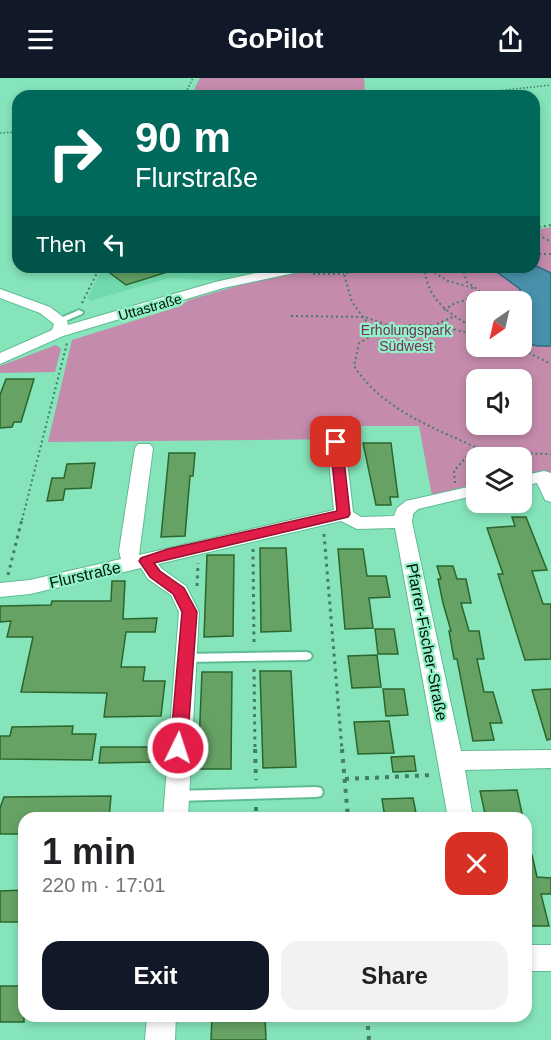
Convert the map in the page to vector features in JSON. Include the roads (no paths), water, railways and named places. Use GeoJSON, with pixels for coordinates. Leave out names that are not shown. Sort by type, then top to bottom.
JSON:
{"type":"FeatureCollection","features":[{"type":"Feature","properties":{"kind":"street","name":"Uttastraße"},"geometry":{"type":"LineString","coordinates":[[0,359],[59,327],[275,273]]}},
{"type":"Feature","properties":{"kind":"street"},"geometry":{"type":"LineString","coordinates":[[0,293],[45,310],[59,327]]}},
{"type":"Feature","properties":{"kind":"street"},"geometry":{"type":"LineString","coordinates":[[336,442],[344,514],[357,523],[404,522],[404,512],[412,505],[466,492]]}},
{"type":"Feature","properties":{"kind":"street"},"geometry":{"type":"LineString","coordinates":[[144,448],[129,551],[138,562],[179,591],[189,612],[175,807]]}},
{"type":"Feature","properties":{"kind":"street"},"geometry":{"type":"LineString","coordinates":[[532,479],[544,476],[551,496]]}},
{"type":"Feature","properties":{"kind":"street","name":"Flurstraße"},"geometry":{"type":"LineString","coordinates":[[2,590],[30,587],[253,533],[344,514]]}},
{"type":"Feature","properties":{"kind":"street","name":"Pfarrer-Fischer-Straße"},"geometry":{"type":"LineString","coordinates":[[404,522],[460,812]]}},
{"type":"Feature","properties":{"kind":"street"},"geometry":{"type":"LineString","coordinates":[[452,767],[551,759]]}},
{"type":"Feature","properties":{"kind":"street"},"geometry":{"type":"LineString","coordinates":[[532,958],[551,958]]}},
{"type":"Feature","properties":{"kind":"street"},"geometry":{"type":"LineString","coordinates":[[160,1040],[162,1022]]}},
{"type":"Feature","properties":{"kind":"lane"},"geometry":{"type":"LineString","coordinates":[[59,327],[79,312]]}},
{"type":"Feature","properties":{"kind":"lane"},"geometry":{"type":"LineString","coordinates":[[186,658],[306,656]]}},
{"type":"Feature","properties":{"kind":"lane"},"geometry":{"type":"LineString","coordinates":[[175,807],[256,795],[316,792]]}},
{"type":"Feature","properties":{"kind":"water"},"geometry":{"type":"Polygon","coordinates":[[[540,268],[551,273],[551,346],[532,345],[532,291],[520,291],[498,273],[540,273],[540,268]]]}},
{"type":"Feature","properties":{"kind":"park label","name":"Erholungspark Südwest"},"geometry":{"type":"Point","coordinates":[406,338]}}]}
